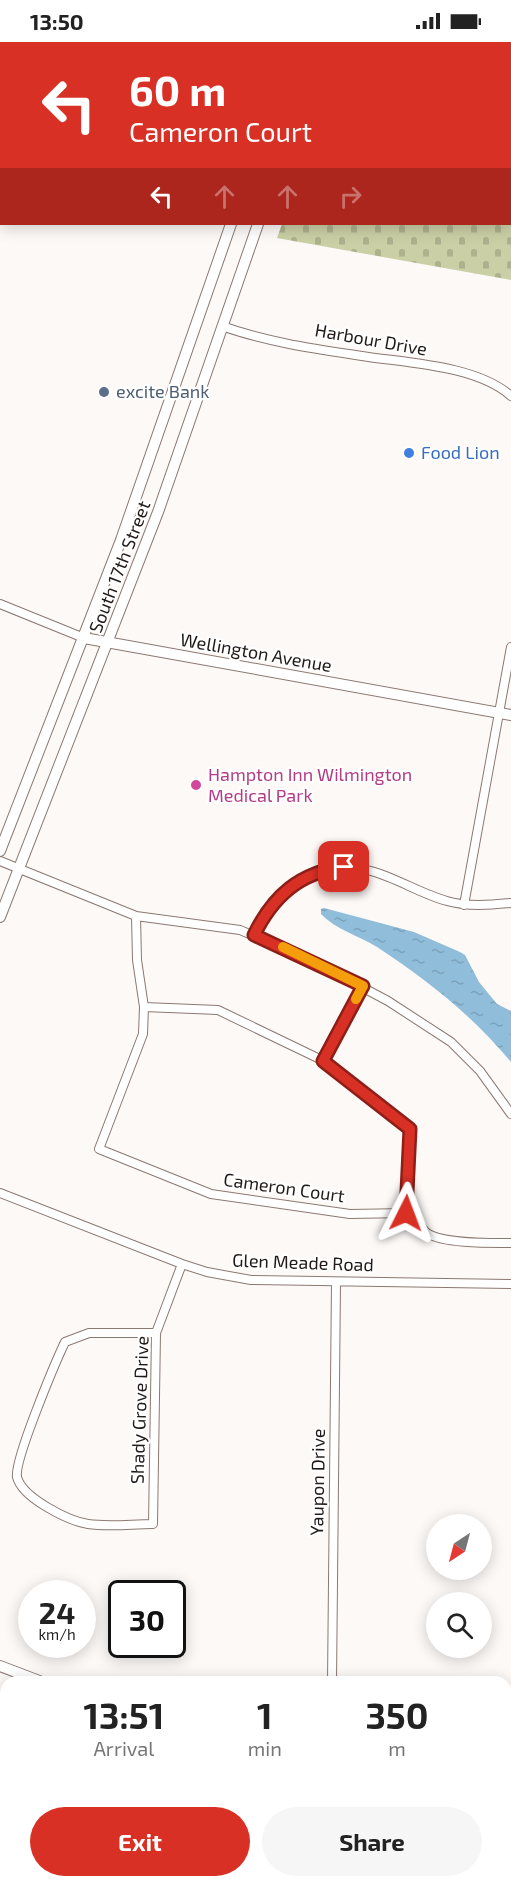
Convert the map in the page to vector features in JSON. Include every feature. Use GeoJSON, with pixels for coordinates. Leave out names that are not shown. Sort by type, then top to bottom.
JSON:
{"type":"FeatureCollection","features":[{"type":"Feature","properties":{"kind":"main road","name":"South 17th Street"},"geometry":{"type":"LineString","coordinates":[[0,851],[125,530],[231,225]]}},
{"type":"Feature","properties":{"kind":"main road","name":"South 17th Street"},"geometry":{"type":"LineString","coordinates":[[0,917],[158,512],[258,225]]}},
{"type":"Feature","properties":{"kind":"main road","name":"Wellington Avenue"},"geometry":{"type":"LineString","coordinates":[[84,638],[511,716]]}},
{"type":"Feature","properties":{"kind":"main road"},"geometry":{"type":"LineString","coordinates":[[0,1666],[26,1676]]}},
{"type":"Feature","properties":{"kind":"street","name":"Harbour Drive"},"geometry":{"type":"LineString","coordinates":[[222,326],[360,356],[462,373],[488,381],[511,396]]}},
{"type":"Feature","properties":{"kind":"street","name":"Wellington Avenue"},"geometry":{"type":"LineString","coordinates":[[0,604],[84,638]]}},
{"type":"Feature","properties":{"kind":"street"},"geometry":{"type":"LineString","coordinates":[[464,905],[511,647]]}},
{"type":"Feature","properties":{"kind":"street"},"geometry":{"type":"LineString","coordinates":[[0,861],[136,916],[212,925],[254,935],[363,986],[451,1042],[480,1071],[511,1114]]}},
{"type":"Feature","properties":{"kind":"street"},"geometry":{"type":"LineString","coordinates":[[254,935],[273,904],[286,890],[308,875],[333,868],[357,868],[372,871],[433,896],[464,905],[511,903]]}},
{"type":"Feature","properties":{"kind":"street","name":"Cameron Court"},"geometry":{"type":"LineString","coordinates":[[136,916],[137,960],[144,1007],[143,1034],[99,1149],[220,1196],[351,1214],[406,1213]]}},
{"type":"Feature","properties":{"kind":"street"},"geometry":{"type":"LineString","coordinates":[[323,1061],[363,986]]}},
{"type":"Feature","properties":{"kind":"street"},"geometry":{"type":"LineString","coordinates":[[144,1007],[218,1010],[323,1061],[410,1129],[406,1213],[427,1233],[437,1237],[475,1242],[511,1243]]}},
{"type":"Feature","properties":{"kind":"street","name":"Glen Meade Road"},"geometry":{"type":"LineString","coordinates":[[0,1192],[182,1264],[226,1277],[251,1280],[511,1284]]}},
{"type":"Feature","properties":{"kind":"street","name":"Shady Grove Drive"},"geometry":{"type":"LineString","coordinates":[[156,1333],[89,1333],[65,1342],[22,1449],[17,1474],[20,1485],[28,1493],[76,1520],[97,1524],[153,1524],[156,1333],[182,1264]]}},
{"type":"Feature","properties":{"kind":"street","name":"Yaupon Drive"},"geometry":{"type":"LineString","coordinates":[[332,1676],[336,1282]]}},
{"type":"Feature","properties":{"kind":"green space"},"geometry":{"type":"Polygon","coordinates":[[[282,225],[511,225],[511,280],[277,238],[282,225]]]}},
{"type":"Feature","properties":{"kind":"water"},"geometry":{"type":"Polygon","coordinates":[[[321,909],[414,932],[465,955],[479,982],[497,1004],[511,1011],[511,1062],[481,1029],[448,999],[377,947],[327,919],[321,914],[321,909]]]}},
{"type":"Feature","properties":{"kind":"slow traffic"},"geometry":{"type":"LineString","coordinates":[[283,947],[363,986],[356,999]]}},
{"type":"Feature","properties":{"kind":"place","name":"excite Bank"},"geometry":{"type":"Point","coordinates":[104,392]}},
{"type":"Feature","properties":{"kind":"place","name":"Food Lion"},"geometry":{"type":"Point","coordinates":[409,453]}},
{"type":"Feature","properties":{"kind":"place","name":"Hampton Inn Wilmington Medical Park"},"geometry":{"type":"Point","coordinates":[196,785]}},
{"type":"Feature","properties":{"kind":"route"},"geometry":{"type":"LineString","coordinates":[[344,867],[318,871],[296,882],[273,904],[254,935],[363,986],[323,1061],[410,1129],[406,1213]]}}]}
